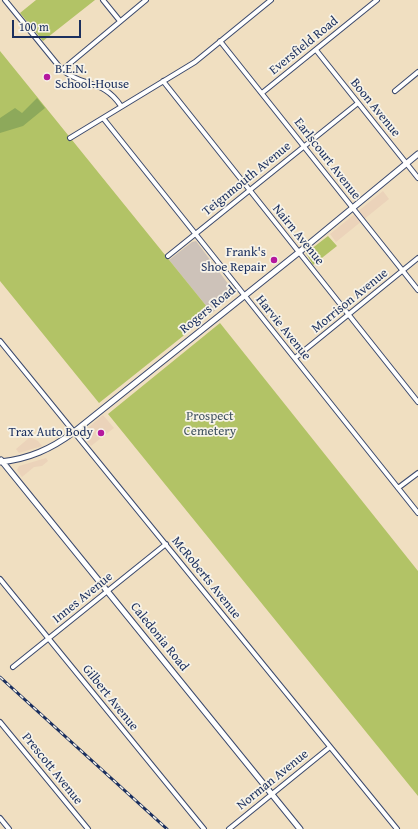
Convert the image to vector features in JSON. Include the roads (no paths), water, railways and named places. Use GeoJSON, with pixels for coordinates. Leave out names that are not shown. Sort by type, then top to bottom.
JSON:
{"type":"FeatureCollection","features":[{"type":"Feature","properties":{"kind":"street"},"geometry":{"type":"LineString","coordinates":[[5,0],[62,70],[74,78],[106,89],[121,106]]}},
{"type":"Feature","properties":{"kind":"street"},"geometry":{"type":"LineString","coordinates":[[103,0],[120,21]]}},
{"type":"Feature","properties":{"kind":"street"},"geometry":{"type":"LineString","coordinates":[[62,70],[146,0]]}},
{"type":"Feature","properties":{"kind":"street"},"geometry":{"type":"LineString","coordinates":[[70,138],[195,62],[270,0]]}},
{"type":"Feature","properties":{"kind":"street","name":"Eversfield Road"},"geometry":{"type":"LineString","coordinates":[[262,93],[377,0]]}},
{"type":"Feature","properties":{"kind":"street","name":"Earlscourt Avenue"},"geometry":{"type":"LineString","coordinates":[[220,41],[418,290]]}},
{"type":"Feature","properties":{"kind":"street","name":"Boon Avenue"},"geometry":{"type":"LineString","coordinates":[[316,50],[418,178]]}},
{"type":"Feature","properties":{"kind":"street"},"geometry":{"type":"LineString","coordinates":[[395,91],[418,72]]}},
{"type":"Feature","properties":{"kind":"street","name":"Nairn Avenue"},"geometry":{"type":"LineString","coordinates":[[163,81],[298,253],[418,402]]}},
{"type":"Feature","properties":{"kind":"street","name":"Teignmouth Avenue"},"geometry":{"type":"LineString","coordinates":[[168,256],[358,103]]}},
{"type":"Feature","properties":{"kind":"street","name":"Harvie Avenue"},"geometry":{"type":"LineString","coordinates":[[103,118],[418,513]]}},
{"type":"Feature","properties":{"kind":"street","name":"Rogers Road"},"geometry":{"type":"LineString","coordinates":[[1,461],[24,459],[41,453],[74,432],[298,253],[418,154]]}},
{"type":"Feature","properties":{"kind":"street","name":"Morrison Avenue"},"geometry":{"type":"LineString","coordinates":[[295,358],[418,258]]}},
{"type":"Feature","properties":{"kind":"street","name":"McRoberts Avenue"},"geometry":{"type":"LineString","coordinates":[[0,341],[397,829]]}},
{"type":"Feature","properties":{"kind":"street","name":"Caledonia Road"},"geometry":{"type":"LineString","coordinates":[[1,461],[300,829]]}},
{"type":"Feature","properties":{"kind":"street"},"geometry":{"type":"LineString","coordinates":[[398,488],[418,473]]}},
{"type":"Feature","properties":{"kind":"street","name":"Innes Avenue"},"geometry":{"type":"LineString","coordinates":[[13,667],[166,544]]}},
{"type":"Feature","properties":{"kind":"street","name":"Gilbert Avenue"},"geometry":{"type":"LineString","coordinates":[[0,579],[204,829]]}},
{"type":"Feature","properties":{"kind":"street","name":"Prescott Avenue"},"geometry":{"type":"LineString","coordinates":[[0,722],[88,829]]}},
{"type":"Feature","properties":{"kind":"street","name":"Norman Avenue"},"geometry":{"type":"LineString","coordinates":[[228,829],[330,747]]}},
{"type":"Feature","properties":{"kind":"street"},"geometry":{"type":"LineString","coordinates":[[0,818],[9,829]]}},
{"type":"Feature","properties":{"kind":"railway"},"geometry":{"type":"LineString","coordinates":[[0,677],[167,829]]}},
{"type":"Feature","properties":{"kind":"place","name":"B.E.N. School-House"},"geometry":{"type":"Point","coordinates":[47,77]}},
{"type":"Feature","properties":{"kind":"place","name":"Frank's Shoe Repair"},"geometry":{"type":"Point","coordinates":[274,260]}},
{"type":"Feature","properties":{"kind":"place","name":"Trax Auto Body"},"geometry":{"type":"Point","coordinates":[101,433]}},
{"type":"Feature","properties":{"kind":"park label","name":"Prospect Cemetery"},"geometry":{"type":"Point","coordinates":[210,424]}}]}
